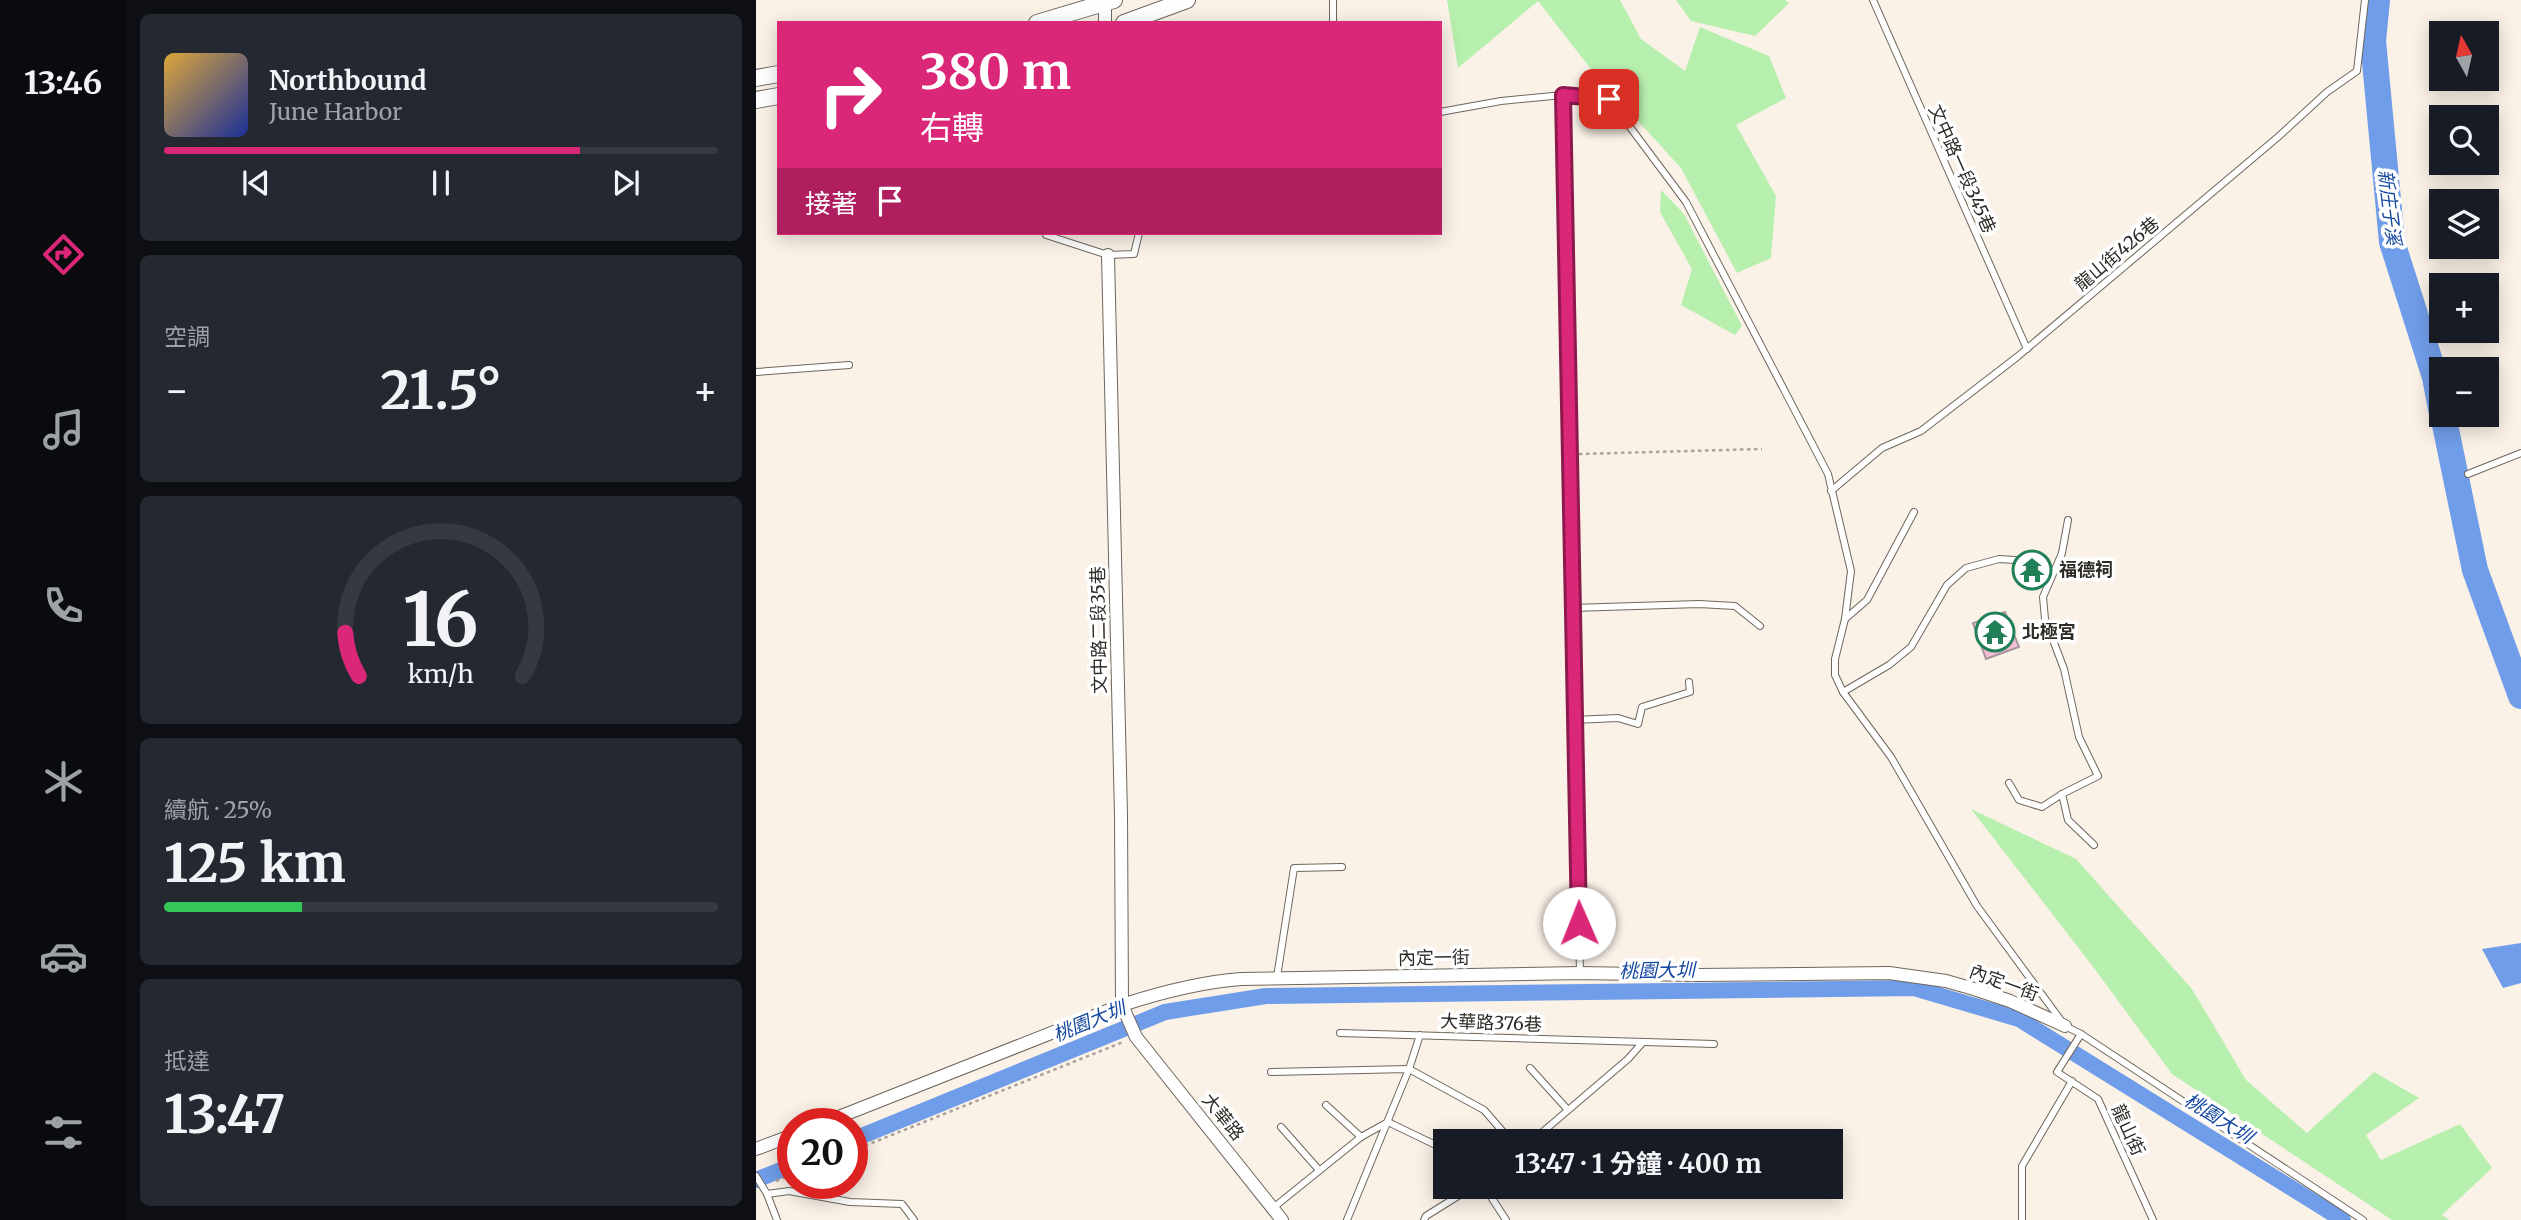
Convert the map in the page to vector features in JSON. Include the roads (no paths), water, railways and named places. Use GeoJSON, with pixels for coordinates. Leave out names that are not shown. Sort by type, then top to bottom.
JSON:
{"type":"FeatureCollection","features":[{"type":"Feature","properties":{"kind":"street"},"geometry":{"type":"LineString","coordinates":[[1129,21],[1187,0]]}},
{"type":"Feature","properties":{"kind":"street"},"geometry":{"type":"LineString","coordinates":[[1043,21],[1108,1],[1105,21]]}},
{"type":"Feature","properties":{"kind":"street"},"geometry":{"type":"LineString","coordinates":[[756,78],[777,74]]}},
{"type":"Feature","properties":{"kind":"street"},"geometry":{"type":"LineString","coordinates":[[756,100],[777,96]]}},
{"type":"Feature","properties":{"kind":"street","name":"文中路二段35巷"},"geometry":{"type":"LineString","coordinates":[[1108,255],[1121,815],[1122,1005]]}},
{"type":"Feature","properties":{"kind":"street","name":"內定一街"},"geometry":{"type":"LineString","coordinates":[[861,1108],[1122,1005],[1209,981],[1277,977],[1580,973],[1889,973],[1946,981],[1974,989],[2010,1001],[2065,1026]]}},
{"type":"Feature","properties":{"kind":"street","name":"大華路"},"geometry":{"type":"LineString","coordinates":[[1122,1005],[1136,1037],[1282,1220]]}},
{"type":"Feature","properties":{"kind":"street"},"geometry":{"type":"LineString","coordinates":[[756,1149],[777,1141]]}},
{"type":"Feature","properties":{"kind":"lane"},"geometry":{"type":"LineString","coordinates":[[1333,0],[1333,21]]}},
{"type":"Feature","properties":{"kind":"lane","name":"文中路一段345巷"},"geometry":{"type":"LineString","coordinates":[[1873,0],[2027,349]]}},
{"type":"Feature","properties":{"kind":"lane","name":"龍山街426巷"},"geometry":{"type":"LineString","coordinates":[[1831,491],[1882,448],[1921,431],[2027,349],[2278,137],[2327,92],[2357,71],[2365,0]]}},
{"type":"Feature","properties":{"kind":"lane"},"geometry":{"type":"LineString","coordinates":[[1442,112],[1501,101],[1563,95],[1609,99],[1685,202],[1828,474],[1851,571],[1845,619],[1835,659],[1835,675],[1843,692],[1891,757],[1977,906],[2065,1026],[2363,1220]]}},
{"type":"Feature","properties":{"kind":"lane"},"geometry":{"type":"LineString","coordinates":[[1563,95],[1580,973]]}},
{"type":"Feature","properties":{"kind":"lane"},"geometry":{"type":"LineString","coordinates":[[1046,235],[1108,255],[1134,254],[1139,235]]}},
{"type":"Feature","properties":{"kind":"lane"},"geometry":{"type":"LineString","coordinates":[[756,372],[849,365]]}},
{"type":"Feature","properties":{"kind":"lane"},"geometry":{"type":"LineString","coordinates":[[2468,474],[2521,453]]}},
{"type":"Feature","properties":{"kind":"lane"},"geometry":{"type":"LineString","coordinates":[[1845,619],[1867,600],[1914,512]]}},
{"type":"Feature","properties":{"kind":"lane"},"geometry":{"type":"LineString","coordinates":[[2009,783],[2019,800],[2042,807],[2098,776],[2080,737],[2064,668],[2045,619],[2043,597],[2062,554],[2068,520]]}},
{"type":"Feature","properties":{"kind":"lane"},"geometry":{"type":"LineString","coordinates":[[1843,692],[1889,666],[1911,647],[1947,585],[1966,568],[1999,559],[2030,561],[2052,573]]}},
{"type":"Feature","properties":{"kind":"lane"},"geometry":{"type":"LineString","coordinates":[[1572,608],[1699,604],[1735,606],[1760,626]]}},
{"type":"Feature","properties":{"kind":"lane"},"geometry":{"type":"LineString","coordinates":[[1574,720],[1618,718],[1638,724],[1642,707],[1690,692],[1689,682]]}},
{"type":"Feature","properties":{"kind":"lane"},"geometry":{"type":"LineString","coordinates":[[2062,794],[2068,820],[2094,845]]}},
{"type":"Feature","properties":{"kind":"lane"},"geometry":{"type":"LineString","coordinates":[[1277,977],[1294,868],[1342,867]]}},
{"type":"Feature","properties":{"kind":"lane"},"geometry":{"type":"LineString","coordinates":[[1340,1033],[1420,1035]]}},
{"type":"Feature","properties":{"kind":"lane","name":"龍山街"},"geometry":{"type":"LineString","coordinates":[[2080,1034],[2057,1072],[2098,1100],[2153,1220]]}},
{"type":"Feature","properties":{"kind":"lane","name":"大華路376巷"},"geometry":{"type":"LineString","coordinates":[[1348,1220],[1420,1035],[1714,1044]]}},
{"type":"Feature","properties":{"kind":"lane"},"geometry":{"type":"LineString","coordinates":[[1546,1129],[1628,1059],[1643,1042]]}},
{"type":"Feature","properties":{"kind":"lane"},"geometry":{"type":"LineString","coordinates":[[1530,1068],[1568,1110]]}},
{"type":"Feature","properties":{"kind":"lane"},"geometry":{"type":"LineString","coordinates":[[1271,1072],[1409,1069],[1484,1110],[1501,1129]]}},
{"type":"Feature","properties":{"kind":"lane"},"geometry":{"type":"LineString","coordinates":[[2022,1220],[2022,1166],[2072,1081]]}},
{"type":"Feature","properties":{"kind":"lane"},"geometry":{"type":"LineString","coordinates":[[1326,1105],[1361,1137]]}},
{"type":"Feature","properties":{"kind":"lane"},"geometry":{"type":"LineString","coordinates":[[1273,1208],[1361,1137],[1388,1122],[1433,1144]]}},
{"type":"Feature","properties":{"kind":"lane"},"geometry":{"type":"LineString","coordinates":[[1280,1127],[1319,1170]]}},
{"type":"Feature","properties":{"kind":"lane"},"geometry":{"type":"LineString","coordinates":[[756,1176],[767,1194],[777,1220]]}},
{"type":"Feature","properties":{"kind":"lane"},"geometry":{"type":"LineString","coordinates":[[767,1194],[789,1191],[850,1202],[902,1204],[914,1220]]}},
{"type":"Feature","properties":{"kind":"lane"},"geometry":{"type":"LineString","coordinates":[[1424,1220],[1453,1199]]}},
{"type":"Feature","properties":{"kind":"lane"},"geometry":{"type":"LineString","coordinates":[[1492,1199],[1506,1220]]}},
{"type":"Feature","properties":{"kind":"water"},"geometry":{"type":"Polygon","coordinates":[[[2521,943],[2521,983],[2503,988],[2482,949],[2521,943]]]}},
{"type":"Feature","properties":{"kind":"waterway","name":"新庄子溪"},"geometry":{"type":"LineString","coordinates":[[2377,0],[2373,41],[2392,242],[2429,358]]}},
{"type":"Feature","properties":{"kind":"waterway","name":"新庄子溪"},"geometry":{"type":"LineString","coordinates":[[2445,427],[2475,570],[2521,696]]}},
{"type":"Feature","properties":{"kind":"waterway","name":"桃園大圳"},"geometry":{"type":"LineString","coordinates":[[868,1133],[1165,1012],[1266,996],[1914,988],[2019,1019],[2343,1220]]}},
{"type":"Feature","properties":{"kind":"waterway","name":"桃園大圳"},"geometry":{"type":"LineString","coordinates":[[756,1180],[777,1171]]}},
{"type":"Feature","properties":{"kind":"place","name":"福德祠"},"geometry":{"type":"Point","coordinates":[2032,570]}},
{"type":"Feature","properties":{"kind":"place","name":"北極宮"},"geometry":{"type":"Point","coordinates":[1995,632]}}]}
